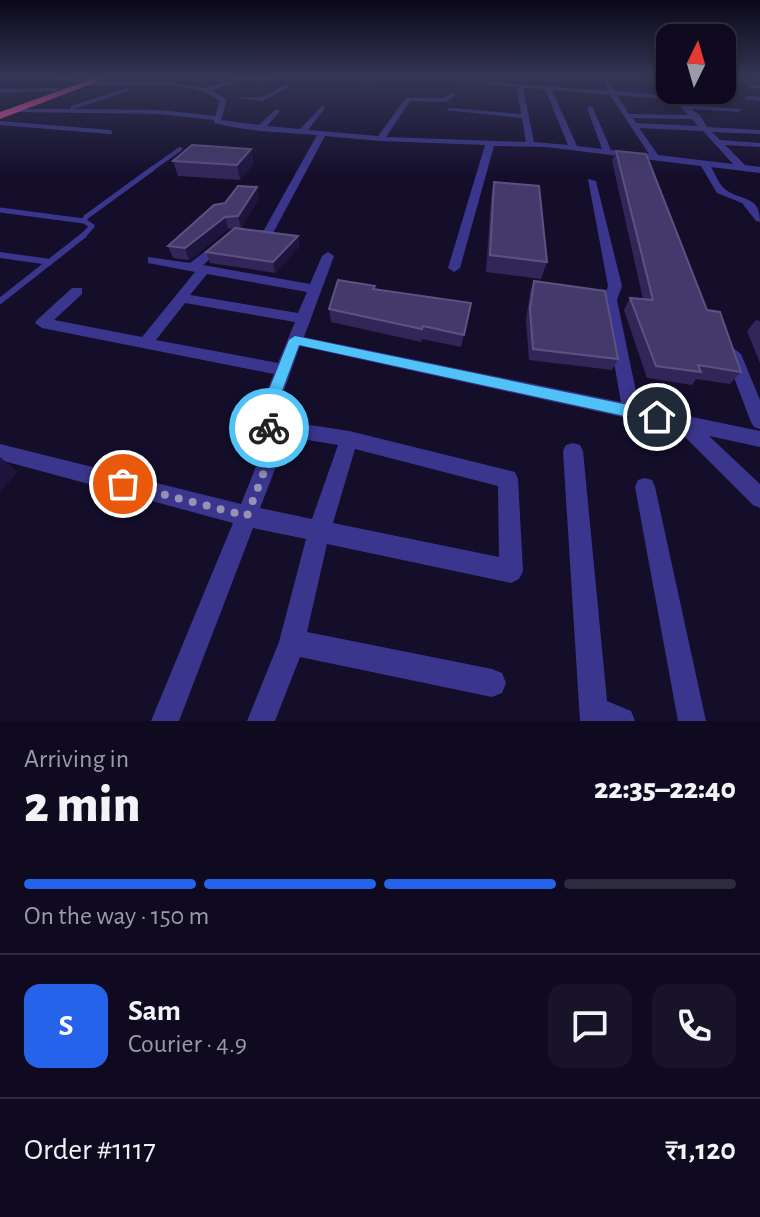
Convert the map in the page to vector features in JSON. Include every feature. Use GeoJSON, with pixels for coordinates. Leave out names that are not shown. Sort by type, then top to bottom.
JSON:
{"type":"FeatureCollection","features":[{"type":"Feature","properties":{"kind":"highway"},"geometry":{"type":"LineString","coordinates":[[0,116],[15,110]]}},
{"type":"Feature","properties":{"kind":"street"},"geometry":{"type":"LineString","coordinates":[[15,110],[159,112],[216,118],[223,123],[260,129],[380,139],[573,147],[760,170]]}},
{"type":"Feature","properties":{"kind":"street"},"geometry":{"type":"LineString","coordinates":[[60,111],[64,110]]}},
{"type":"Feature","properties":{"kind":"street"},"geometry":{"type":"LineString","coordinates":[[216,118],[220,110]]}},
{"type":"Feature","properties":{"kind":"street"},"geometry":{"type":"LineString","coordinates":[[302,132],[321,110]]}},
{"type":"Feature","properties":{"kind":"street"},"geometry":{"type":"LineString","coordinates":[[380,139],[401,110]]}},
{"type":"Feature","properties":{"kind":"street"},"geometry":{"type":"LineString","coordinates":[[450,110],[525,116]]}},
{"type":"Feature","properties":{"kind":"street"},"geometry":{"type":"LineString","coordinates":[[524,110],[530,144]]}},
{"type":"Feature","properties":{"kind":"street"},"geometry":{"type":"LineString","coordinates":[[557,110],[573,147]]}},
{"type":"Feature","properties":{"kind":"street"},"geometry":{"type":"LineString","coordinates":[[591,110],[607,150]]}},
{"type":"Feature","properties":{"kind":"street"},"geometry":{"type":"LineString","coordinates":[[623,110],[654,156]]}},
{"type":"Feature","properties":{"kind":"street"},"geometry":{"type":"LineString","coordinates":[[687,110],[742,168]]}},
{"type":"Feature","properties":{"kind":"street"},"geometry":{"type":"LineString","coordinates":[[627,116],[739,115],[703,110]]}},
{"type":"Feature","properties":{"kind":"street"},"geometry":{"type":"LineString","coordinates":[[260,129],[276,111]]}},
{"type":"Feature","properties":{"kind":"street"},"geometry":{"type":"LineString","coordinates":[[634,125],[760,132]]}},
{"type":"Feature","properties":{"kind":"street"},"geometry":{"type":"LineString","coordinates":[[145,344],[181,298],[198,268],[234,233],[268,233],[322,134]]}},
{"type":"Feature","properties":{"kind":"street"},"geometry":{"type":"LineString","coordinates":[[719,142],[760,145]]}},
{"type":"Feature","properties":{"kind":"street"},"geometry":{"type":"LineString","coordinates":[[454,268],[490,144]]}},
{"type":"Feature","properties":{"kind":"street"},"geometry":{"type":"LineString","coordinates":[[704,163],[721,191],[746,201],[760,219]]}},
{"type":"Feature","properties":{"kind":"street"},"geometry":{"type":"LineString","coordinates":[[591,181],[615,286],[610,300],[631,411]]}},
{"type":"Feature","properties":{"kind":"street"},"geometry":{"type":"LineString","coordinates":[[169,720],[267,464],[269,407],[328,256]]}},
{"type":"Feature","properties":{"kind":"street"},"geometry":{"type":"LineString","coordinates":[[152,260],[315,289]]}},
{"type":"Feature","properties":{"kind":"street"},"geometry":{"type":"LineString","coordinates":[[77,291],[42,323],[283,370]]}},
{"type":"Feature","properties":{"kind":"street"},"geometry":{"type":"LineString","coordinates":[[181,298],[303,319]]}},
{"type":"Feature","properties":{"kind":"street"},"geometry":{"type":"LineString","coordinates":[[295,340],[760,439]]}},
{"type":"Feature","properties":{"kind":"street"},"geometry":{"type":"LineString","coordinates":[[728,342],[760,422]]}},
{"type":"Feature","properties":{"kind":"street"},"geometry":{"type":"LineString","coordinates":[[683,422],[760,498]]}},
{"type":"Feature","properties":{"kind":"street"},"geometry":{"type":"LineString","coordinates":[[0,452],[247,516],[511,571],[508,479],[349,439],[269,426]]}},
{"type":"Feature","properties":{"kind":"street"},"geometry":{"type":"LineString","coordinates":[[261,721],[292,642],[319,531],[349,439]]}},
{"type":"Feature","properties":{"kind":"street"},"geometry":{"type":"LineString","coordinates":[[573,451],[593,716],[621,721]]}},
{"type":"Feature","properties":{"kind":"street"},"geometry":{"type":"LineString","coordinates":[[645,487],[692,721]]}},
{"type":"Feature","properties":{"kind":"street"},"geometry":{"type":"LineString","coordinates":[[292,642],[492,683]]}},
{"type":"Feature","properties":{"kind":"lane"},"geometry":{"type":"LineString","coordinates":[[0,123],[110,132]]}},
{"type":"Feature","properties":{"kind":"lane"},"geometry":{"type":"LineString","coordinates":[[0,210],[84,221],[180,149]]}},
{"type":"Feature","properties":{"kind":"lane"},"geometry":{"type":"LineString","coordinates":[[0,301],[91,230],[84,221]]}},
{"type":"Feature","properties":{"kind":"lane"},"geometry":{"type":"LineString","coordinates":[[0,255],[50,262]]}},
{"type":"Feature","properties":{"kind":"building"},"geometry":{"type":"Polygon","coordinates":[[[192,145],[251,149],[237,165],[173,161],[192,145]]]}},
{"type":"Feature","properties":{"kind":"building"},"geometry":{"type":"Polygon","coordinates":[[[616,151],[646,154],[707,310],[720,312],[741,372],[698,365],[701,372],[656,366],[630,298],[653,300],[616,151]]]}},
{"type":"Feature","properties":{"kind":"building"},"geometry":{"type":"Polygon","coordinates":[[[494,182],[539,186],[547,262],[490,255],[494,182]]]}},
{"type":"Feature","properties":{"kind":"building"},"geometry":{"type":"Polygon","coordinates":[[[238,186],[257,187],[238,216],[225,217],[185,248],[168,246],[214,205],[225,203],[238,186]]]}},
{"type":"Feature","properties":{"kind":"building"},"geometry":{"type":"Polygon","coordinates":[[[235,228],[298,236],[273,262],[206,252],[235,228]]]}},
{"type":"Feature","properties":{"kind":"building"},"geometry":{"type":"Polygon","coordinates":[[[338,280],[375,286],[373,289],[471,303],[464,335],[329,309],[338,280]]]}},
{"type":"Feature","properties":{"kind":"building"},"geometry":{"type":"Polygon","coordinates":[[[534,281],[605,291],[618,359],[533,349],[530,309],[534,281]]]}},
{"type":"Feature","properties":{"kind":"way so far"},"geometry":{"type":"LineString","coordinates":[[123,484],[247,516],[267,464],[269,428]]}},
{"type":"Feature","properties":{"kind":"route"},"geometry":{"type":"LineString","coordinates":[[269,428],[269,407],[295,340],[657,417]]}}]}
